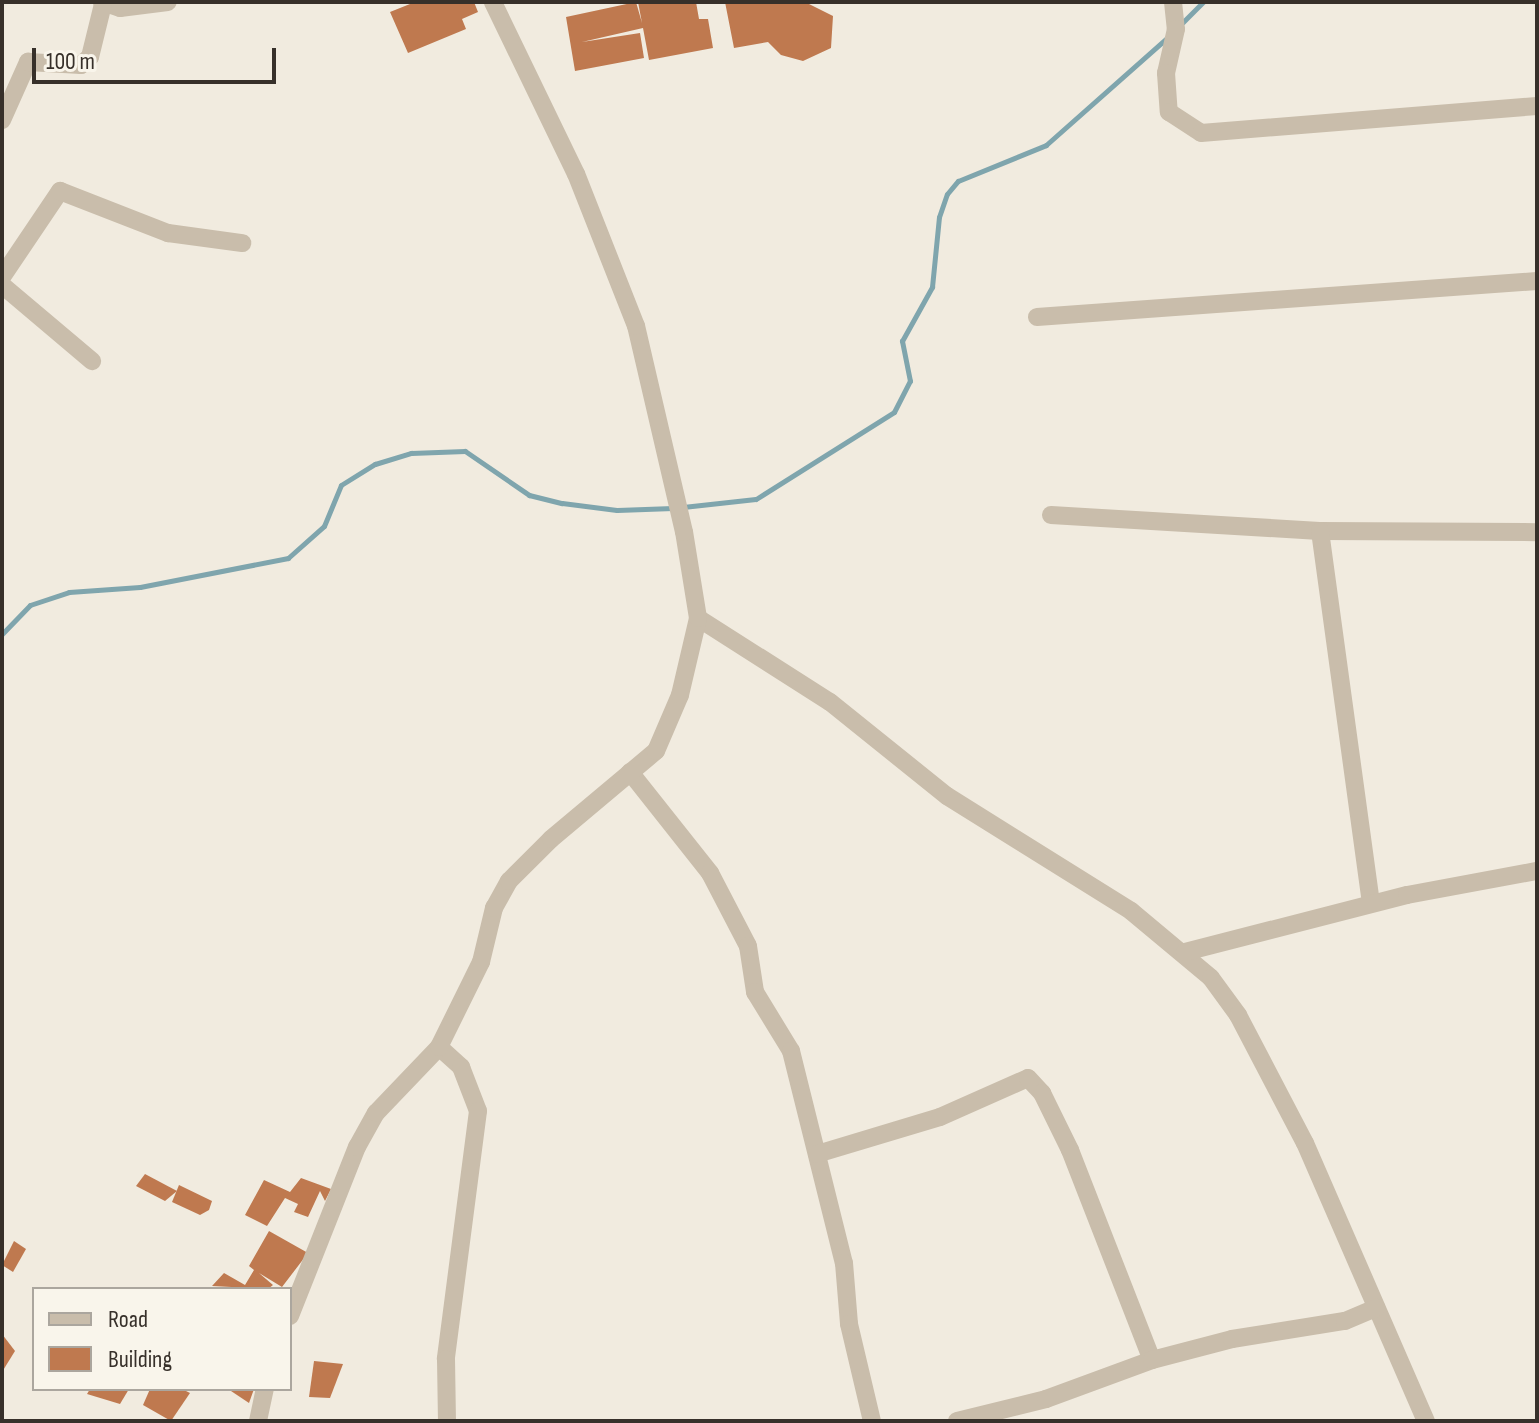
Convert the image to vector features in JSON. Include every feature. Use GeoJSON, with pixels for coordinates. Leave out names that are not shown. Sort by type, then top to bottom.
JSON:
{"type":"FeatureCollection","features":[{"type":"Feature","properties":{"kind":"street"},"geometry":{"type":"LineString","coordinates":[[2,120],[18,75],[28,62],[81,65],[90,57],[102,3],[120,8],[168,2]]}},
{"type":"Feature","properties":{"kind":"street"},"geometry":{"type":"LineString","coordinates":[[292,1311],[357,1147],[376,1113],[439,1047],[481,962],[494,908],[509,881],[656,751],[680,695],[698,618],[684,532],[636,326],[576,174],[493,2]]}},
{"type":"Feature","properties":{"kind":"street"},"geometry":{"type":"LineString","coordinates":[[1173,2],[1176,29],[1166,73],[1169,112],[1201,133],[1537,106]]}},
{"type":"Feature","properties":{"kind":"street"},"geometry":{"type":"LineString","coordinates":[[2,277],[60,191],[168,233],[242,243]]}},
{"type":"Feature","properties":{"kind":"street"},"geometry":{"type":"LineString","coordinates":[[1037,317],[1537,281]]}},
{"type":"Feature","properties":{"kind":"street"},"geometry":{"type":"LineString","coordinates":[[2,285],[92,361]]}},
{"type":"Feature","properties":{"kind":"street"},"geometry":{"type":"LineString","coordinates":[[1051,515],[1320,531],[1537,532]]}},
{"type":"Feature","properties":{"kind":"street"},"geometry":{"type":"LineString","coordinates":[[1320,531],[1371,903]]}},
{"type":"Feature","properties":{"kind":"street"},"geometry":{"type":"LineString","coordinates":[[698,618],[830,702],[947,796],[1131,911],[1185,952],[1238,1015],[1264,1061],[1426,1421]]}},
{"type":"Feature","properties":{"kind":"street"},"geometry":{"type":"LineString","coordinates":[[630,772],[710,873],[735,916],[755,968],[755,992],[791,1051],[844,1263],[849,1324],[872,1421]]}},
{"type":"Feature","properties":{"kind":"street"},"geometry":{"type":"LineString","coordinates":[[1185,952],[1371,903],[1537,871]]}},
{"type":"Feature","properties":{"kind":"street"},"geometry":{"type":"LineString","coordinates":[[439,1047],[461,1067],[478,1111],[446,1359],[447,1421]]}},
{"type":"Feature","properties":{"kind":"street"},"geometry":{"type":"LineString","coordinates":[[817,1154],[940,1117],[1028,1078],[1042,1093],[1070,1150],[1152,1360]]}},
{"type":"Feature","properties":{"kind":"street"},"geometry":{"type":"LineString","coordinates":[[957,1421],[1046,1399],[1152,1360],[1232,1339],[1345,1321],[1376,1308]]}},
{"type":"Feature","properties":{"kind":"street"},"geometry":{"type":"LineString","coordinates":[[258,1421],[265,1391]]}},
{"type":"Feature","properties":{"kind":"building"},"geometry":{"type":"Polygon","coordinates":[[[415,2],[474,2],[478,12],[462,19],[466,29],[408,53],[390,12],[415,2]]]}},
{"type":"Feature","properties":{"kind":"building"},"geometry":{"type":"Polygon","coordinates":[[[636,2],[642,23],[638,2],[696,2],[699,19],[708,19],[713,48],[649,60],[643,28],[582,42],[640,33],[644,58],[575,71],[566,17],[636,2]]]}},
{"type":"Feature","properties":{"kind":"building"},"geometry":{"type":"Polygon","coordinates":[[[725,2],[805,2],[833,16],[831,48],[803,61],[781,55],[768,42],[734,48],[725,2]]]}},
{"type":"Feature","properties":{"kind":"building"},"geometry":{"type":"Polygon","coordinates":[[[145,1174],[177,1191],[165,1201],[136,1186],[145,1174]]]}},
{"type":"Feature","properties":{"kind":"building"},"geometry":{"type":"Polygon","coordinates":[[[301,1178],[331,1189],[325,1201],[320,1191],[308,1217],[294,1212],[298,1204],[285,1198],[267,1226],[245,1215],[264,1180],[290,1192],[301,1178]]]}},
{"type":"Feature","properties":{"kind":"building"},"geometry":{"type":"Polygon","coordinates":[[[179,1185],[212,1201],[209,1210],[200,1215],[172,1202],[179,1185]]]}},
{"type":"Feature","properties":{"kind":"building"},"geometry":{"type":"Polygon","coordinates":[[[269,1231],[308,1253],[282,1287],[259,1273],[273,1285],[212,1286],[224,1273],[245,1285],[254,1270],[249,1266],[269,1231]]]}},
{"type":"Feature","properties":{"kind":"building"},"geometry":{"type":"Polygon","coordinates":[[[14,1241],[26,1249],[13,1272],[2,1265],[14,1241]]]}},
{"type":"Feature","properties":{"kind":"building"},"geometry":{"type":"Polygon","coordinates":[[[2,1334],[15,1351],[2,1372],[2,1334]]]}},
{"type":"Feature","properties":{"kind":"building"},"geometry":{"type":"Polygon","coordinates":[[[314,1361],[343,1364],[330,1398],[309,1397],[314,1361]]]}},
{"type":"Feature","properties":{"kind":"building"},"geometry":{"type":"Polygon","coordinates":[[[89,1391],[128,1391],[120,1404],[87,1394],[89,1391]]]}},
{"type":"Feature","properties":{"kind":"building"},"geometry":{"type":"Polygon","coordinates":[[[149,1391],[190,1393],[171,1421],[143,1405],[149,1391]]]}},
{"type":"Feature","properties":{"kind":"building"},"geometry":{"type":"Polygon","coordinates":[[[231,1391],[253,1391],[249,1403],[231,1391]]]}},
{"type":"Feature","properties":{"kind":"waterway"},"geometry":{"type":"LineString","coordinates":[[1181,24],[1203,2]]}},
{"type":"Feature","properties":{"kind":"waterway"},"geometry":{"type":"LineString","coordinates":[[683,507],[756,499],[894,412],[910,381],[902,341],[932,287],[939,217],[947,194],[958,181],[1046,145],[1168,37]]}},
{"type":"Feature","properties":{"kind":"waterway"},"geometry":{"type":"LineString","coordinates":[[2,634],[30,605],[69,592],[140,587],[288,558],[324,526],[341,485],[375,464],[411,453],[465,451],[529,495],[562,503],[617,510],[673,508]]}}]}
